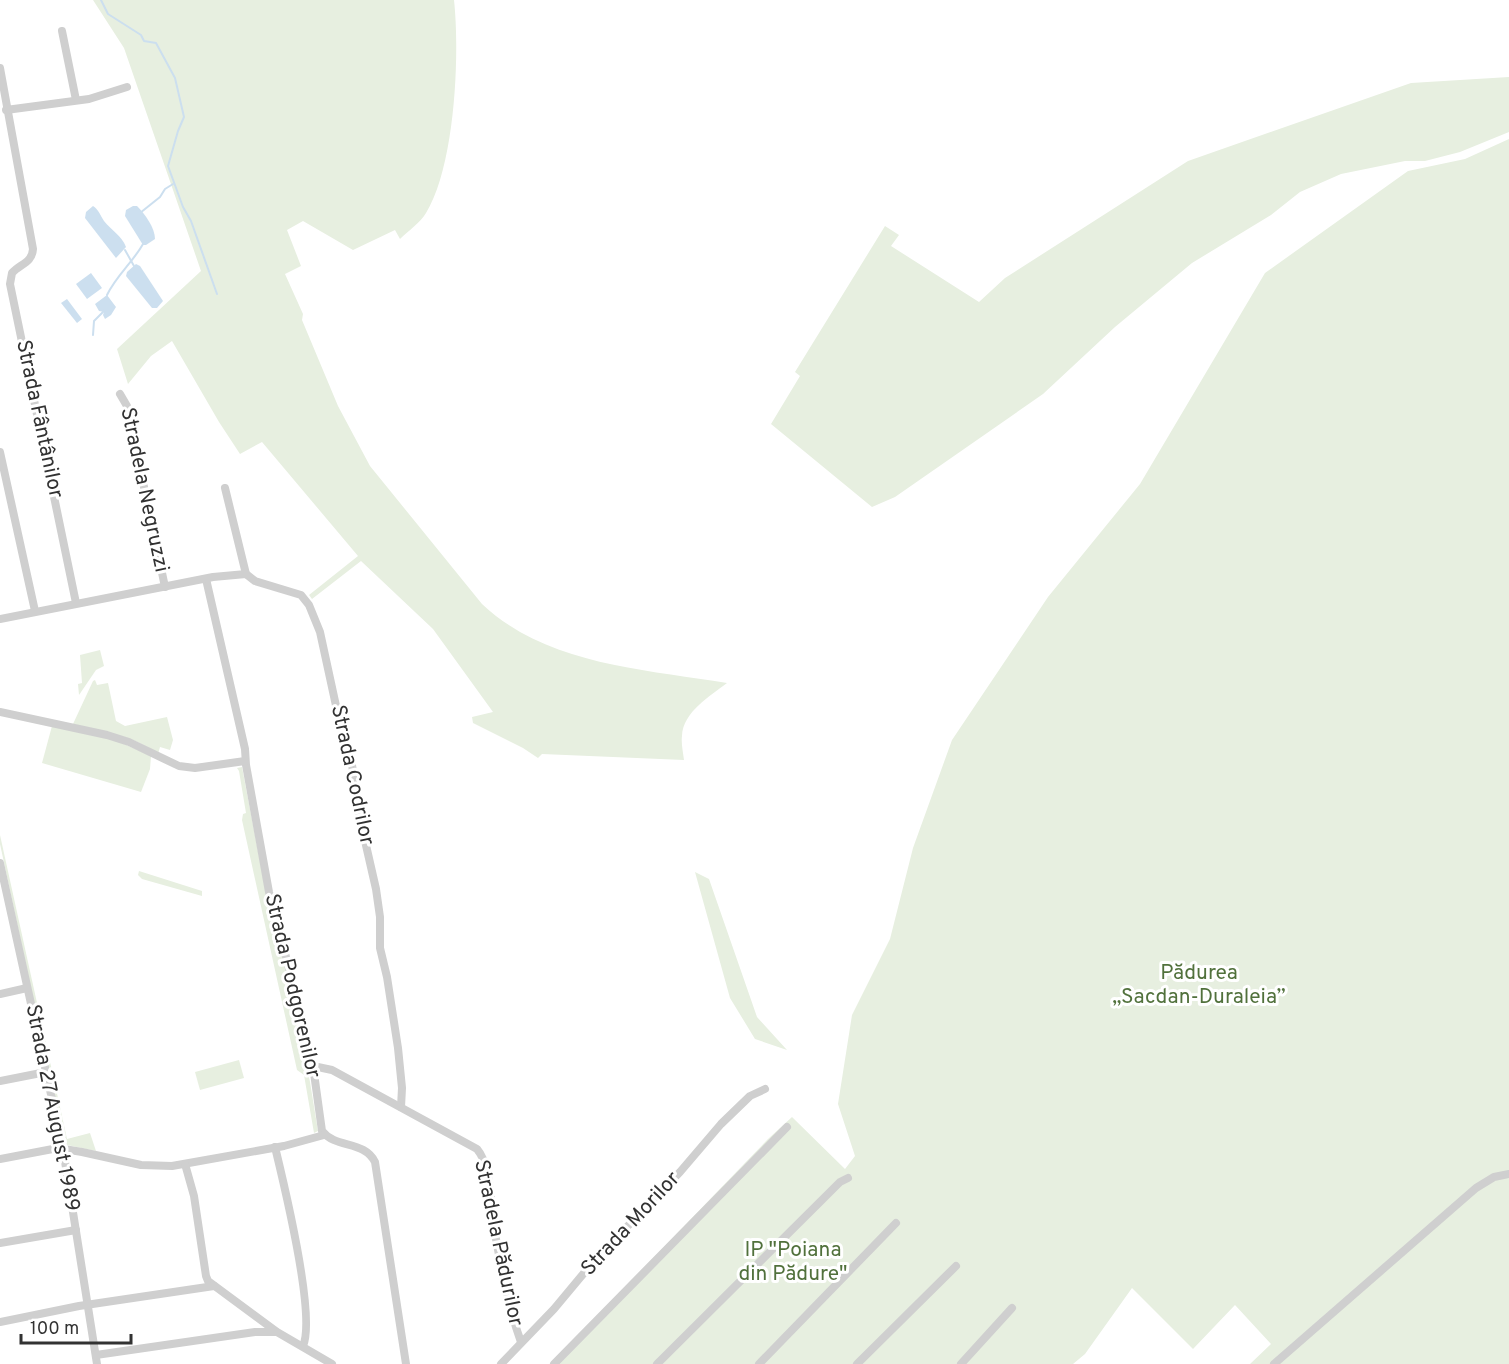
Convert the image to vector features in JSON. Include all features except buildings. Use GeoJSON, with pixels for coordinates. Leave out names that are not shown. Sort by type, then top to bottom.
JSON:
{"type":"FeatureCollection","features":[{"type":"Feature","properties":{"kind":"street"},"geometry":{"type":"LineString","coordinates":[[62,31],[76,100]]}},
{"type":"Feature","properties":{"kind":"street","name":"Strada Fântânilor"},"geometry":{"type":"LineString","coordinates":[[0,68],[33,249],[29,260],[12,273],[10,284],[76,603]]}},
{"type":"Feature","properties":{"kind":"street"},"geometry":{"type":"LineString","coordinates":[[6,110],[90,99],[127,87]]}},
{"type":"Feature","properties":{"kind":"street","name":"Stradela Negruzzi"},"geometry":{"type":"LineString","coordinates":[[120,394],[127,406],[165,587]]}},
{"type":"Feature","properties":{"kind":"street"},"geometry":{"type":"LineString","coordinates":[[0,452],[35,611]]}},
{"type":"Feature","properties":{"kind":"street"},"geometry":{"type":"LineString","coordinates":[[0,619],[221,575],[246,574],[225,488]]}},
{"type":"Feature","properties":{"kind":"street","name":"Strada Codrilor"},"geometry":{"type":"LineString","coordinates":[[246,574],[255,581],[301,594],[320,632],[343,738],[352,765],[360,819],[376,889],[380,917],[380,948],[398,1048],[402,1088],[401,1107]]}},
{"type":"Feature","properties":{"kind":"street","name":"Strada Podgorenilor"},"geometry":{"type":"LineString","coordinates":[[206,579],[245,749],[245,761],[269,892],[313,1066],[320,1125],[324,1135]]}},
{"type":"Feature","properties":{"kind":"street"},"geometry":{"type":"LineString","coordinates":[[0,712],[107,735],[142,748],[178,766],[195,768],[245,761]]}},
{"type":"Feature","properties":{"kind":"street","name":"Strada 27 August 1989"},"geometry":{"type":"LineString","coordinates":[[0,863],[63,1149],[97,1364]]}},
{"type":"Feature","properties":{"kind":"street"},"geometry":{"type":"LineString","coordinates":[[0,994],[27,988]]}},
{"type":"Feature","properties":{"kind":"street","name":"Stradela Pădurilor"},"geometry":{"type":"LineString","coordinates":[[313,1066],[332,1070],[477,1149],[481,1154],[487,1176],[509,1303],[521,1342]]}},
{"type":"Feature","properties":{"kind":"street"},"geometry":{"type":"LineString","coordinates":[[0,1081],[46,1072]]}},
{"type":"Feature","properties":{"kind":"street","name":"Strada Morilor"},"geometry":{"type":"LineString","coordinates":[[501,1364],[722,1124],[750,1096],[765,1089]]}},
{"type":"Feature","properties":{"kind":"street"},"geometry":{"type":"LineString","coordinates":[[554,1364],[787,1127]]}},
{"type":"Feature","properties":{"kind":"street"},"geometry":{"type":"LineString","coordinates":[[0,1159],[63,1149],[141,1165],[163,1167],[275,1147],[324,1135],[366,1150],[375,1162],[406,1364]]}},
{"type":"Feature","properties":{"kind":"street"},"geometry":{"type":"LineString","coordinates":[[275,1147],[303,1282],[307,1328],[303,1346]]}},
{"type":"Feature","properties":{"kind":"street"},"geometry":{"type":"LineString","coordinates":[[185,1164],[196,1206],[206,1276],[214,1286],[277,1332],[332,1364]]}},
{"type":"Feature","properties":{"kind":"street"},"geometry":{"type":"LineString","coordinates":[[1274,1364],[1476,1188],[1494,1177],[1509,1174]]}},
{"type":"Feature","properties":{"kind":"street"},"geometry":{"type":"LineString","coordinates":[[657,1364],[781,1239],[840,1182],[848,1178]]}},
{"type":"Feature","properties":{"kind":"street"},"geometry":{"type":"LineString","coordinates":[[759,1364],[896,1223]]}},
{"type":"Feature","properties":{"kind":"street"},"geometry":{"type":"LineString","coordinates":[[0,1243],[76,1230]]}},
{"type":"Feature","properties":{"kind":"street"},"geometry":{"type":"LineString","coordinates":[[858,1364],[956,1266]]}},
{"type":"Feature","properties":{"kind":"street"},"geometry":{"type":"LineString","coordinates":[[0,1322],[88,1305],[214,1286]]}},
{"type":"Feature","properties":{"kind":"street"},"geometry":{"type":"LineString","coordinates":[[961,1364],[1012,1308]]}},
{"type":"Feature","properties":{"kind":"street"},"geometry":{"type":"LineString","coordinates":[[96,1355],[255,1332],[277,1332]]}},
{"type":"Feature","properties":{"kind":"green space"},"geometry":{"type":"Polygon","coordinates":[[[93,0],[454,0],[456,50],[453,110],[443,168],[436,193],[426,213],[400,239],[395,230],[353,250],[303,221],[287,230],[301,266],[285,274],[338,406],[370,466],[482,604],[508,624],[536,640],[566,652],[630,668],[727,683],[698,705],[687,719],[682,739],[684,760],[542,754],[538,758],[473,723],[472,717],[493,712],[433,629],[361,561],[312,599],[309,595],[358,556],[262,442],[240,454],[172,341],[151,356],[128,384],[117,349],[201,271],[124,48],[93,0]]]}},
{"type":"Feature","properties":{"kind":"green space"},"geometry":{"type":"Polygon","coordinates":[[[1509,77],[1509,132],[1460,152],[1425,161],[1405,161],[1341,174],[1300,192],[1271,215],[1192,263],[1115,327],[1043,394],[895,497],[872,507],[771,424],[800,376],[795,372],[885,226],[899,235],[891,246],[979,302],[1005,278],[1188,161],[1411,83],[1509,77]]]}},
{"type":"Feature","properties":{"kind":"green space","name":"Pădurea „Sacdan-Duraleia”"},"geometry":{"type":"Polygon","coordinates":[[[1509,139],[1509,1364],[1250,1364],[1271,1344],[1235,1305],[1193,1349],[1132,1288],[1085,1354],[1073,1364],[551,1364],[768,1139],[792,1117],[845,1169],[855,1156],[838,1104],[852,1015],[890,939],[913,848],[952,740],[1048,597],[1140,484],[1265,273],[1408,171],[1465,159],[1509,139]]]}},
{"type":"Feature","properties":{"kind":"green space"},"geometry":{"type":"Polygon","coordinates":[[[100,650],[104,666],[96,670],[79,695],[78,684],[82,683],[80,655],[100,650]]]}},
{"type":"Feature","properties":{"kind":"green space"},"geometry":{"type":"Polygon","coordinates":[[[95,680],[97,685],[108,683],[116,721],[125,726],[167,717],[173,740],[170,750],[160,747],[158,754],[129,738],[73,724],[95,680]]]}},
{"type":"Feature","properties":{"kind":"green space"},"geometry":{"type":"Polygon","coordinates":[[[52,726],[113,739],[151,756],[150,769],[141,792],[42,763],[52,726]]]}},
{"type":"Feature","properties":{"kind":"green space"},"geometry":{"type":"Polygon","coordinates":[[[242,767],[268,904],[287,971],[310,1082],[318,1131],[314,1133],[304,1075],[297,1070],[242,820],[243,814],[246,813],[237,768],[242,767]]]}},
{"type":"Feature","properties":{"kind":"green space"},"geometry":{"type":"Polygon","coordinates":[[[0,835],[67,1139],[90,1133],[96,1151],[67,1145],[64,1142],[0,844],[0,835]]]}},
{"type":"Feature","properties":{"kind":"green space"},"geometry":{"type":"Polygon","coordinates":[[[139,871],[202,891],[202,896],[142,879],[138,875],[139,871]]]}},
{"type":"Feature","properties":{"kind":"green space"},"geometry":{"type":"Polygon","coordinates":[[[695,872],[709,879],[757,1017],[787,1050],[755,1039],[730,998],[695,872]]]}},
{"type":"Feature","properties":{"kind":"green space"},"geometry":{"type":"Polygon","coordinates":[[[239,1060],[244,1078],[200,1090],[195,1072],[239,1060]]]}},
{"type":"Feature","properties":{"kind":"water"},"geometry":{"type":"Polygon","coordinates":[[[93,206],[126,247],[116,258],[85,218],[86,212],[93,206]]]}},
{"type":"Feature","properties":{"kind":"water"},"geometry":{"type":"Polygon","coordinates":[[[137,206],[143,213],[153,230],[155,239],[146,245],[143,245],[125,216],[126,210],[137,206]]]}},
{"type":"Feature","properties":{"kind":"water"},"geometry":{"type":"Polygon","coordinates":[[[136,264],[140,266],[163,301],[157,308],[152,308],[126,276],[136,264]]]}},
{"type":"Feature","properties":{"kind":"water"},"geometry":{"type":"Polygon","coordinates":[[[91,273],[102,288],[87,299],[76,284],[91,273]]]}},
{"type":"Feature","properties":{"kind":"water"},"geometry":{"type":"Polygon","coordinates":[[[107,295],[116,307],[105,319],[104,312],[99,311],[95,304],[107,295]]]}},
{"type":"Feature","properties":{"kind":"water"},"geometry":{"type":"Polygon","coordinates":[[[67,299],[82,319],[77,323],[61,303],[67,299]]]}},
{"type":"Feature","properties":{"kind":"waterway"},"geometry":{"type":"LineString","coordinates":[[101,0],[108,14],[141,35],[144,41],[156,43],[175,78],[184,117],[168,166],[183,207],[191,221],[217,294]]}},
{"type":"Feature","properties":{"kind":"waterway"},"geometry":{"type":"LineString","coordinates":[[140,213],[173,184]]}},
{"type":"Feature","properties":{"kind":"waterway"},"geometry":{"type":"LineString","coordinates":[[107,295],[143,244]]}},
{"type":"Feature","properties":{"kind":"waterway"},"geometry":{"type":"LineString","coordinates":[[125,250],[134,266]]}},
{"type":"Feature","properties":{"kind":"waterway"},"geometry":{"type":"LineString","coordinates":[[93,335],[94,321],[105,310]]}},
{"type":"Feature","properties":{"kind":"park label","name":"IP \"Poiana din Pădure\""},"geometry":{"type":"Point","coordinates":[793,1262]}}]}
